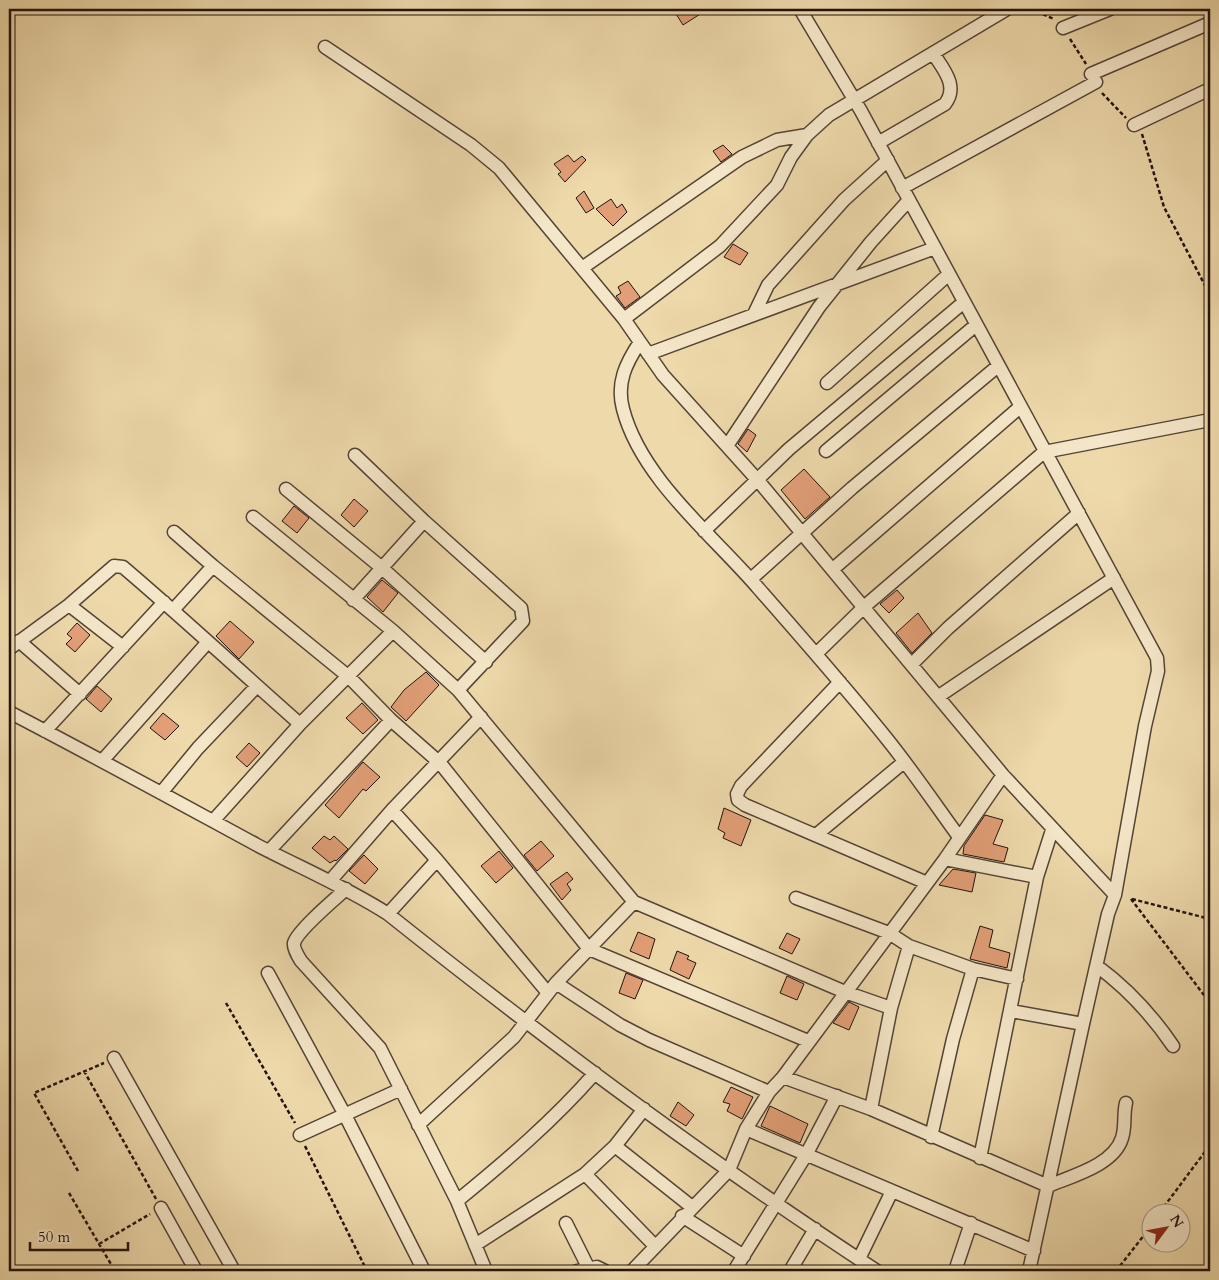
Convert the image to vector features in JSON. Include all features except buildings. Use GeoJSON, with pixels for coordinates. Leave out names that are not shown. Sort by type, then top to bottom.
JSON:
{"type":"FeatureCollection","features":[{"type":"Feature","properties":{"kind":"street"},"geometry":{"type":"LineString","coordinates":[[800,9],[888,160],[1044,452],[1157,658],[1158,671],[1145,726],[1115,895],[1108,914],[1029,1271]]}},
{"type":"Feature","properties":{"kind":"street"},"geometry":{"type":"LineString","coordinates":[[624,320],[720,246],[777,185],[791,157],[807,134],[829,115],[1007,9]]}},
{"type":"Feature","properties":{"kind":"street"},"geometry":{"type":"LineString","coordinates":[[1063,28],[1110,9]]}},
{"type":"Feature","properties":{"kind":"street"},"geometry":{"type":"LineString","coordinates":[[902,188],[1094,78],[1210,23]]}},
{"type":"Feature","properties":{"kind":"street"},"geometry":{"type":"LineString","coordinates":[[325,47],[491,160],[624,320],[663,375],[758,480],[865,606],[1003,775],[1052,830],[1115,895]]}},
{"type":"Feature","properties":{"kind":"street"},"geometry":{"type":"LineString","coordinates":[[878,143],[945,104],[950,98],[952,94],[950,80],[933,53]]}},
{"type":"Feature","properties":{"kind":"street"},"geometry":{"type":"LineString","coordinates":[[1134,125],[1210,89]]}},
{"type":"Feature","properties":{"kind":"street"},"geometry":{"type":"LineString","coordinates":[[582,268],[742,156],[777,140],[807,134]]}},
{"type":"Feature","properties":{"kind":"street"},"geometry":{"type":"LineString","coordinates":[[754,314],[768,285],[844,200],[888,160]]}},
{"type":"Feature","properties":{"kind":"street"},"geometry":{"type":"LineString","coordinates":[[727,446],[819,307],[871,242],[909,200]]}},
{"type":"Feature","properties":{"kind":"street"},"geometry":{"type":"LineString","coordinates":[[648,354],[934,248]]}},
{"type":"Feature","properties":{"kind":"street"},"geometry":{"type":"LineString","coordinates":[[827,383],[948,274]]}},
{"type":"Feature","properties":{"kind":"street"},"geometry":{"type":"LineString","coordinates":[[704,531],[796,444],[964,302]]}},
{"type":"Feature","properties":{"kind":"street"},"geometry":{"type":"LineString","coordinates":[[826,451],[976,325]]}},
{"type":"Feature","properties":{"kind":"street"},"geometry":{"type":"LineString","coordinates":[[640,342],[623,371],[621,385],[622,408],[644,455],[672,495],[751,579],[840,682],[904,762],[959,837]]}},
{"type":"Feature","properties":{"kind":"street"},"geometry":{"type":"LineString","coordinates":[[751,579],[866,476],[998,366]]}},
{"type":"Feature","properties":{"kind":"street"},"geometry":{"type":"LineString","coordinates":[[833,569],[1020,407]]}},
{"type":"Feature","properties":{"kind":"street"},"geometry":{"type":"LineString","coordinates":[[816,654],[865,606],[1044,452],[1210,420]]}},
{"type":"Feature","properties":{"kind":"street"},"geometry":{"type":"LineString","coordinates":[[355,455],[424,521],[521,608],[524,621],[458,690]]}},
{"type":"Feature","properties":{"kind":"street"},"geometry":{"type":"LineString","coordinates":[[286,489],[382,568],[486,662]]}},
{"type":"Feature","properties":{"kind":"street"},"geometry":{"type":"LineString","coordinates":[[912,664],[948,628],[1079,514]]}},
{"type":"Feature","properties":{"kind":"street"},"geometry":{"type":"LineString","coordinates":[[253,516],[393,631],[458,690],[634,902],[846,992],[891,1008]]}},
{"type":"Feature","properties":{"kind":"street"},"geometry":{"type":"LineString","coordinates":[[353,600],[424,521]]}},
{"type":"Feature","properties":{"kind":"street"},"geometry":{"type":"LineString","coordinates":[[174,532],[349,677],[391,720],[440,763],[589,949],[808,1041]]}},
{"type":"Feature","properties":{"kind":"street"},"geometry":{"type":"LineString","coordinates":[[80,694],[14,645],[69,605],[114,566],[123,567],[300,724]]}},
{"type":"Feature","properties":{"kind":"street"},"geometry":{"type":"LineString","coordinates":[[46,731],[123,647],[213,566]]}},
{"type":"Feature","properties":{"kind":"street"},"geometry":{"type":"LineString","coordinates":[[938,696],[1114,578]]}},
{"type":"Feature","properties":{"kind":"street"},"geometry":{"type":"LineString","coordinates":[[69,605],[123,647]]}},
{"type":"Feature","properties":{"kind":"street"},"geometry":{"type":"LineString","coordinates":[[213,821],[300,724],[393,631]]}},
{"type":"Feature","properties":{"kind":"street"},"geometry":{"type":"LineString","coordinates":[[102,761],[207,643]]}},
{"type":"Feature","properties":{"kind":"street"},"geometry":{"type":"LineString","coordinates":[[840,682],[741,786],[737,794],[738,800],[745,805],[927,882]]}},
{"type":"Feature","properties":{"kind":"street"},"geometry":{"type":"LineString","coordinates":[[161,793],[198,748],[257,686]]}},
{"type":"Feature","properties":{"kind":"street"},"geometry":{"type":"LineString","coordinates":[[9,712],[269,851],[331,880],[388,914],[524,1023],[729,1170],[815,1229],[860,1264],[877,1271]]}},
{"type":"Feature","properties":{"kind":"street"},"geometry":{"type":"LineString","coordinates":[[331,880],[392,810],[440,763],[481,717]]}},
{"type":"Feature","properties":{"kind":"street"},"geometry":{"type":"LineString","coordinates":[[269,851],[391,720]]}},
{"type":"Feature","properties":{"kind":"street"},"geometry":{"type":"LineString","coordinates":[[816,835],[904,762]]}},
{"type":"Feature","properties":{"kind":"street"},"geometry":{"type":"LineString","coordinates":[[632,1271],[682,1216],[729,1170],[746,1129],[769,1092],[783,1077],[945,859],[1003,775]]}},
{"type":"Feature","properties":{"kind":"street"},"geometry":{"type":"LineString","coordinates":[[392,810],[552,988],[620,1025],[769,1092]]}},
{"type":"Feature","properties":{"kind":"street"},"geometry":{"type":"LineString","coordinates":[[980,1158],[1037,877],[1052,830]]}},
{"type":"Feature","properties":{"kind":"street"},"geometry":{"type":"LineString","coordinates":[[945,859],[1037,877]]}},
{"type":"Feature","properties":{"kind":"street"},"geometry":{"type":"LineString","coordinates":[[388,914],[438,860]]}},
{"type":"Feature","properties":{"kind":"street"},"geometry":{"type":"LineString","coordinates":[[346,889],[301,932],[294,943],[295,948],[301,961],[380,1048],[457,1201],[486,1271]]}},
{"type":"Feature","properties":{"kind":"street"},"geometry":{"type":"LineString","coordinates":[[796,898],[889,933],[909,946],[972,968],[1017,979]]}},
{"type":"Feature","properties":{"kind":"street"},"geometry":{"type":"LineString","coordinates":[[418,1125],[486,1064],[524,1023],[552,988],[634,902]]}},
{"type":"Feature","properties":{"kind":"street"},"geometry":{"type":"LineString","coordinates":[[871,1109],[891,1008],[909,946]]}},
{"type":"Feature","properties":{"kind":"street"},"geometry":{"type":"LineString","coordinates":[[1097,966],[1119,982],[1153,1017],[1174,1046]]}},
{"type":"Feature","properties":{"kind":"street"},"geometry":{"type":"LineString","coordinates":[[931,1137],[953,1039],[972,968]]}},
{"type":"Feature","properties":{"kind":"street"},"geometry":{"type":"LineString","coordinates":[[268,973],[345,1115],[424,1271]]}},
{"type":"Feature","properties":{"kind":"street"},"geometry":{"type":"LineString","coordinates":[[1011,1011],[1083,1024]]}},
{"type":"Feature","properties":{"kind":"street"},"geometry":{"type":"LineString","coordinates":[[114,1058],[234,1271]]}},
{"type":"Feature","properties":{"kind":"street"},"geometry":{"type":"LineString","coordinates":[[457,1201],[538,1132],[567,1105],[595,1073]]}},
{"type":"Feature","properties":{"kind":"street"},"geometry":{"type":"LineString","coordinates":[[783,1077],[871,1109],[931,1137],[1048,1186],[1097,1164],[1110,1156],[1122,1141],[1126,1103]]}},
{"type":"Feature","properties":{"kind":"street"},"geometry":{"type":"LineString","coordinates":[[300,1135],[401,1089]]}},
{"type":"Feature","properties":{"kind":"street"},"geometry":{"type":"LineString","coordinates":[[734,1271],[806,1155],[837,1096]]}},
{"type":"Feature","properties":{"kind":"street"},"geometry":{"type":"LineString","coordinates":[[475,1245],[585,1174],[615,1146],[644,1109]]}},
{"type":"Feature","properties":{"kind":"street"},"geometry":{"type":"LineString","coordinates":[[746,1129],[1034,1251]]}},
{"type":"Feature","properties":{"kind":"street"},"geometry":{"type":"LineString","coordinates":[[615,1146],[692,1206]]}},
{"type":"Feature","properties":{"kind":"street"},"geometry":{"type":"LineString","coordinates":[[585,1174],[655,1246]]}},
{"type":"Feature","properties":{"kind":"street"},"geometry":{"type":"LineString","coordinates":[[860,1264],[892,1192]]}},
{"type":"Feature","properties":{"kind":"street"},"geometry":{"type":"LineString","coordinates":[[161,1208],[196,1271]]}},
{"type":"Feature","properties":{"kind":"street"},"geometry":{"type":"LineString","coordinates":[[682,1216],[744,1256]]}},
{"type":"Feature","properties":{"kind":"street"},"geometry":{"type":"LineString","coordinates":[[955,1271],[971,1223]]}},
{"type":"Feature","properties":{"kind":"street"},"geometry":{"type":"LineString","coordinates":[[566,1224],[582,1269],[596,1267],[605,1271]]}},
{"type":"Feature","properties":{"kind":"street"},"geometry":{"type":"LineString","coordinates":[[790,1271],[815,1229]]}},
{"type":"Feature","properties":{"kind":"path"},"geometry":{"type":"LineString","coordinates":[[1031,9],[1046,14],[1063,28],[1107,99],[1134,125],[1144,138],[1164,207],[1210,295]]}},
{"type":"Feature","properties":{"kind":"path"},"geometry":{"type":"LineString","coordinates":[[1115,895],[1210,918]]}},
{"type":"Feature","properties":{"kind":"path"},"geometry":{"type":"LineString","coordinates":[[1131,899],[1210,1003]]}},
{"type":"Feature","properties":{"kind":"path"},"geometry":{"type":"LineString","coordinates":[[78,1170],[34,1093],[114,1058]]}},
{"type":"Feature","properties":{"kind":"path"},"geometry":{"type":"LineString","coordinates":[[84,1072],[161,1208],[100,1244]]}},
{"type":"Feature","properties":{"kind":"path"},"geometry":{"type":"LineString","coordinates":[[1167,1202],[1210,1145]]}},
{"type":"Feature","properties":{"kind":"path"},"geometry":{"type":"LineString","coordinates":[[69,1194],[115,1271]]}},
{"type":"Feature","properties":{"kind":"path"},"geometry":{"type":"LineString","coordinates":[[1116,1271],[1142,1238]]}},
{"type":"Feature","properties":{"kind":"railway"},"geometry":{"type":"LineString","coordinates":[[1207,1271],[1210,1268]]}}]}
